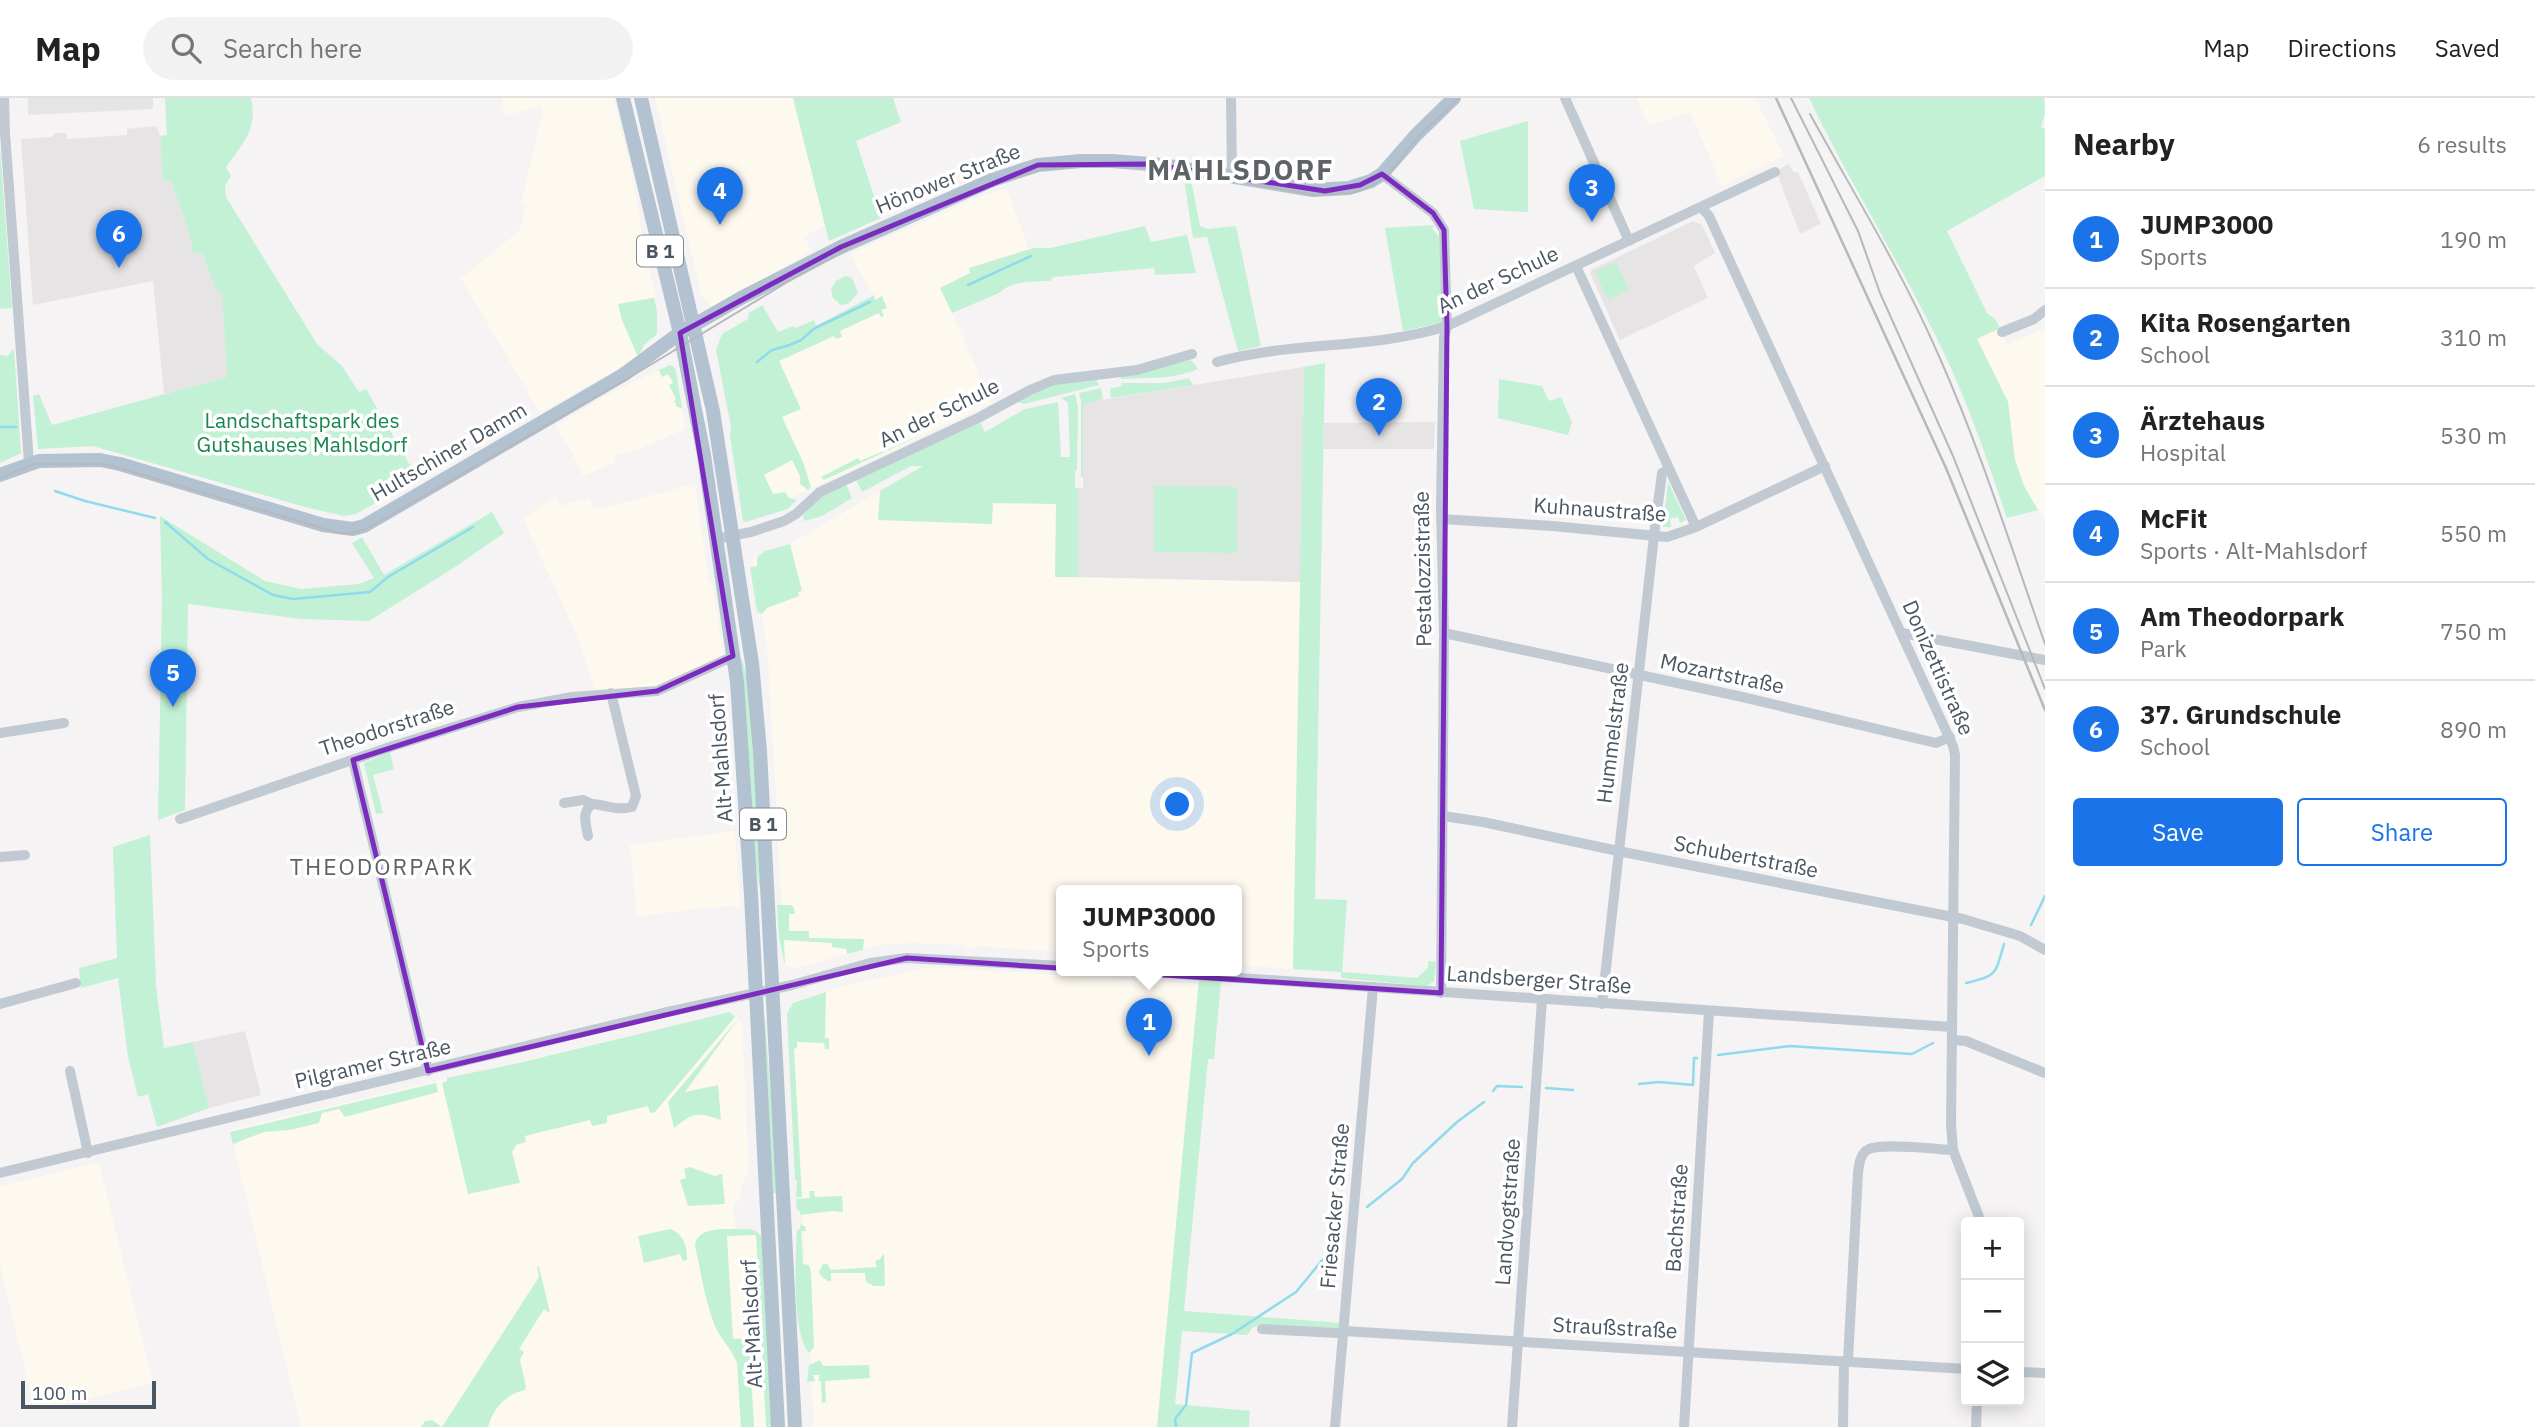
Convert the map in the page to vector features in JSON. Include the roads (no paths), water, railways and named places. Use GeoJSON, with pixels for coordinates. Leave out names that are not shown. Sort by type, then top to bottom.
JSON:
{"type":"FeatureCollection","features":[{"type":"Feature","properties":{"kind":"main road","name":"Alt-Mahlsdorf"},"geometry":{"type":"LineString","coordinates":[[623,98],[680,333],[704,456],[752,663],[760,751],[795,1427]]}},
{"type":"Feature","properties":{"kind":"main road","name":"Alt-Mahlsdorf"},"geometry":{"type":"LineString","coordinates":[[641,98],[717,433],[740,706],[778,1427]]}},
{"type":"Feature","properties":{"kind":"main road","name":"Hönower Straße"},"geometry":{"type":"LineString","coordinates":[[694,325],[772,281],[841,247],[1018,170],[1070,162],[1112,161],[1162,165],[1325,191],[1360,185],[1382,174],[1416,135],[1454,98]]}},
{"type":"Feature","properties":{"kind":"main road","name":"Hultschiner Damm"},"geometry":{"type":"LineString","coordinates":[[0,475],[29,463],[49,460],[100,460],[323,525],[353,529],[364,526],[623,375],[694,325]]}},
{"type":"Feature","properties":{"kind":"street"},"geometry":{"type":"LineString","coordinates":[[4,98],[29,463]]}},
{"type":"Feature","properties":{"kind":"street"},"geometry":{"type":"LineString","coordinates":[[1231,98],[1232,176]]}},
{"type":"Feature","properties":{"kind":"street"},"geometry":{"type":"LineString","coordinates":[[1565,98],[1629,241]]}},
{"type":"Feature","properties":{"kind":"street","name":"An der Schule"},"geometry":{"type":"LineString","coordinates":[[1217,362],[1245,354],[1369,343],[1447,326],[1775,172]]}},
{"type":"Feature","properties":{"kind":"street","name":"Pestalozzistraße"},"geometry":{"type":"LineString","coordinates":[[1382,174],[1433,213],[1444,230],[1447,326],[1444,337],[1441,519],[1444,633],[1441,993]]}},
{"type":"Feature","properties":{"kind":"street","name":"Donizettistraße"},"geometry":{"type":"LineString","coordinates":[[1702,208],[1709,216],[1825,466],[1950,737],[1955,755],[1953,1150],[1980,1217]]}},
{"type":"Feature","properties":{"kind":"street"},"geometry":{"type":"LineString","coordinates":[[1576,266],[1696,527]]}},
{"type":"Feature","properties":{"kind":"street"},"geometry":{"type":"LineString","coordinates":[[2001,332],[2034,319],[2045,310]]}},
{"type":"Feature","properties":{"kind":"street","name":"An der Schule"},"geometry":{"type":"LineString","coordinates":[[724,538],[784,521],[820,492],[1054,380],[1137,370],[1192,354]]}},
{"type":"Feature","properties":{"kind":"street","name":"Kuhnaustraße"},"geometry":{"type":"LineString","coordinates":[[1441,519],[1667,537],[1696,527],[1825,466]]}},
{"type":"Feature","properties":{"kind":"street","name":"Hummelstraße"},"geometry":{"type":"LineString","coordinates":[[1602,1004],[1654,536],[1662,473],[1668,470]]}},
{"type":"Feature","properties":{"kind":"street","name":"Mozartstraße"},"geometry":{"type":"LineString","coordinates":[[1444,633],[1738,696],[1936,743],[1950,737]]}},
{"type":"Feature","properties":{"kind":"street"},"geometry":{"type":"LineString","coordinates":[[1902,633],[2045,660]]}},
{"type":"Feature","properties":{"kind":"street","name":"Theodorstraße"},"geometry":{"type":"LineString","coordinates":[[180,819],[518,707],[572,697],[657,691],[734,658]]}},
{"type":"Feature","properties":{"kind":"street"},"geometry":{"type":"LineString","coordinates":[[564,803],[583,800],[615,810],[632,807],[636,796],[611,693]]}},
{"type":"Feature","properties":{"kind":"street"},"geometry":{"type":"LineString","coordinates":[[0,733],[64,723]]}},
{"type":"Feature","properties":{"kind":"street"},"geometry":{"type":"LineString","coordinates":[[353,760],[428,1070]]}},
{"type":"Feature","properties":{"kind":"street"},"geometry":{"type":"LineString","coordinates":[[588,836],[584,818],[586,809],[592,804]]}},
{"type":"Feature","properties":{"kind":"street","name":"Schubertstraße"},"geometry":{"type":"LineString","coordinates":[[1443,816],[1953,917],[2020,936],[2042,948]]}},
{"type":"Feature","properties":{"kind":"street"},"geometry":{"type":"LineString","coordinates":[[0,857],[25,855]]}},
{"type":"Feature","properties":{"kind":"street"},"geometry":{"type":"LineString","coordinates":[[755,992],[870,963],[906,958],[1056,966]]}},
{"type":"Feature","properties":{"kind":"street","name":"Landsberger Straße"},"geometry":{"type":"LineString","coordinates":[[1207,976],[1952,1027]]}},
{"type":"Feature","properties":{"kind":"street"},"geometry":{"type":"LineString","coordinates":[[0,1004],[76,984]]}},
{"type":"Feature","properties":{"kind":"street","name":"Friesacker Straße"},"geometry":{"type":"LineString","coordinates":[[1335,1427],[1373,988]]}},
{"type":"Feature","properties":{"kind":"street","name":"Pilgramer Straße"},"geometry":{"type":"LineString","coordinates":[[0,1173],[755,992]]}},
{"type":"Feature","properties":{"kind":"street","name":"Landvogtstraße"},"geometry":{"type":"LineString","coordinates":[[1512,1427],[1542,1000]]}},
{"type":"Feature","properties":{"kind":"street","name":"Bachstraße"},"geometry":{"type":"LineString","coordinates":[[1684,1427],[1709,1011]]}},
{"type":"Feature","properties":{"kind":"street"},"geometry":{"type":"LineString","coordinates":[[1952,1040],[1966,1041],[2045,1073]]}},
{"type":"Feature","properties":{"kind":"street"},"geometry":{"type":"LineString","coordinates":[[70,1071],[88,1153]]}},
{"type":"Feature","properties":{"kind":"street"},"geometry":{"type":"LineString","coordinates":[[1843,1427],[1860,1161],[1869,1149],[1884,1147],[1953,1150]]}},
{"type":"Feature","properties":{"kind":"street","name":"Straußstraße"},"geometry":{"type":"LineString","coordinates":[[1262,1329],[1337,1333],[1343,1331],[1961,1369]]}},
{"type":"Feature","properties":{"kind":"street"},"geometry":{"type":"LineString","coordinates":[[2024,1372],[2045,1373]]}},
{"type":"Feature","properties":{"kind":"street"},"geometry":{"type":"LineString","coordinates":[[1976,1427],[1977,1406]]}},
{"type":"Feature","properties":{"kind":"waterway"},"geometry":{"type":"LineString","coordinates":[[968,285],[1031,256]]}},
{"type":"Feature","properties":{"kind":"waterway"},"geometry":{"type":"LineString","coordinates":[[757,362],[772,350],[801,340],[815,328],[870,302]]}},
{"type":"Feature","properties":{"kind":"waterway"},"geometry":{"type":"LineString","coordinates":[[0,427],[16,427]]}},
{"type":"Feature","properties":{"kind":"waterway"},"geometry":{"type":"LineString","coordinates":[[55,491],[155,518]]}},
{"type":"Feature","properties":{"kind":"waterway"},"geometry":{"type":"LineString","coordinates":[[165,522],[208,559],[273,595],[293,599],[370,592],[388,577],[473,527]]}},
{"type":"Feature","properties":{"kind":"waterway"},"geometry":{"type":"LineString","coordinates":[[2031,925],[2045,896]]}},
{"type":"Feature","properties":{"kind":"waterway"},"geometry":{"type":"LineString","coordinates":[[1966,983],[1994,972],[2004,944]]}},
{"type":"Feature","properties":{"kind":"waterway"},"geometry":{"type":"LineString","coordinates":[[1718,1055],[1790,1046],[1912,1054],[1933,1043]]}},
{"type":"Feature","properties":{"kind":"waterway"},"geometry":{"type":"LineString","coordinates":[[1639,1084],[1659,1082],[1693,1085],[1694,1058],[1697,1058]]}},
{"type":"Feature","properties":{"kind":"waterway"},"geometry":{"type":"LineString","coordinates":[[1493,1091],[1497,1086],[1522,1087]]}},
{"type":"Feature","properties":{"kind":"waterway"},"geometry":{"type":"LineString","coordinates":[[1546,1088],[1573,1090]]}},
{"type":"Feature","properties":{"kind":"waterway"},"geometry":{"type":"LineString","coordinates":[[1367,1207],[1402,1179],[1413,1163],[1457,1122],[1484,1102]]}},
{"type":"Feature","properties":{"kind":"waterway"},"geometry":{"type":"LineString","coordinates":[[1176,1427],[1175,1419],[1186,1405],[1192,1353],[1232,1334],[1296,1292],[1342,1236]]}},
{"type":"Feature","properties":{"kind":"tram line"},"geometry":{"type":"LineString","coordinates":[[0,478],[35,464],[106,464],[339,533],[353,533],[368,528],[627,379],[789,281],[868,238],[993,184],[1042,169],[1088,165],[1132,166],[1314,195],[1356,192],[1388,175],[1418,137],[1459,98]]}},
{"type":"Feature","properties":{"kind":"tram line"},"geometry":{"type":"LineString","coordinates":[[1791,98],[1858,231],[1880,293],[1953,456],[2045,689]]}},
{"type":"Feature","properties":{"kind":"tram line"},"geometry":{"type":"LineString","coordinates":[[1810,114],[1893,263],[1938,354],[1981,461],[2045,644]]}},
{"type":"Feature","properties":{"kind":"railway"},"geometry":{"type":"LineString","coordinates":[[1776,98],[1946,468],[2045,710]]}},
{"type":"Feature","properties":{"kind":"place","name":"Ärztehaus"},"geometry":{"type":"Point","coordinates":[1592,222]}},
{"type":"Feature","properties":{"kind":"place","name":"McFit"},"geometry":{"type":"Point","coordinates":[720,225]}},
{"type":"Feature","properties":{"kind":"place","name":"37. Grundschule"},"geometry":{"type":"Point","coordinates":[119,268]}},
{"type":"Feature","properties":{"kind":"place","name":"Kita Rosengarten"},"geometry":{"type":"Point","coordinates":[1379,436]}},
{"type":"Feature","properties":{"kind":"place","name":"Am Theodorpark"},"geometry":{"type":"Point","coordinates":[173,707]}},
{"type":"Feature","properties":{"kind":"place","name":"JUMP3000"},"geometry":{"type":"Point","coordinates":[1149,1056]}},
{"type":"Feature","properties":{"kind":"district","name":"MAHLSDORF"},"geometry":{"type":"Point","coordinates":[1241,170]}},
{"type":"Feature","properties":{"kind":"district","name":"THEODORPARK"},"geometry":{"type":"Point","coordinates":[382,867]}},
{"type":"Feature","properties":{"kind":"park label","name":"Landschaftspark des Gutshauses Mahlsdorf"},"geometry":{"type":"Point","coordinates":[302,433]}}]}
